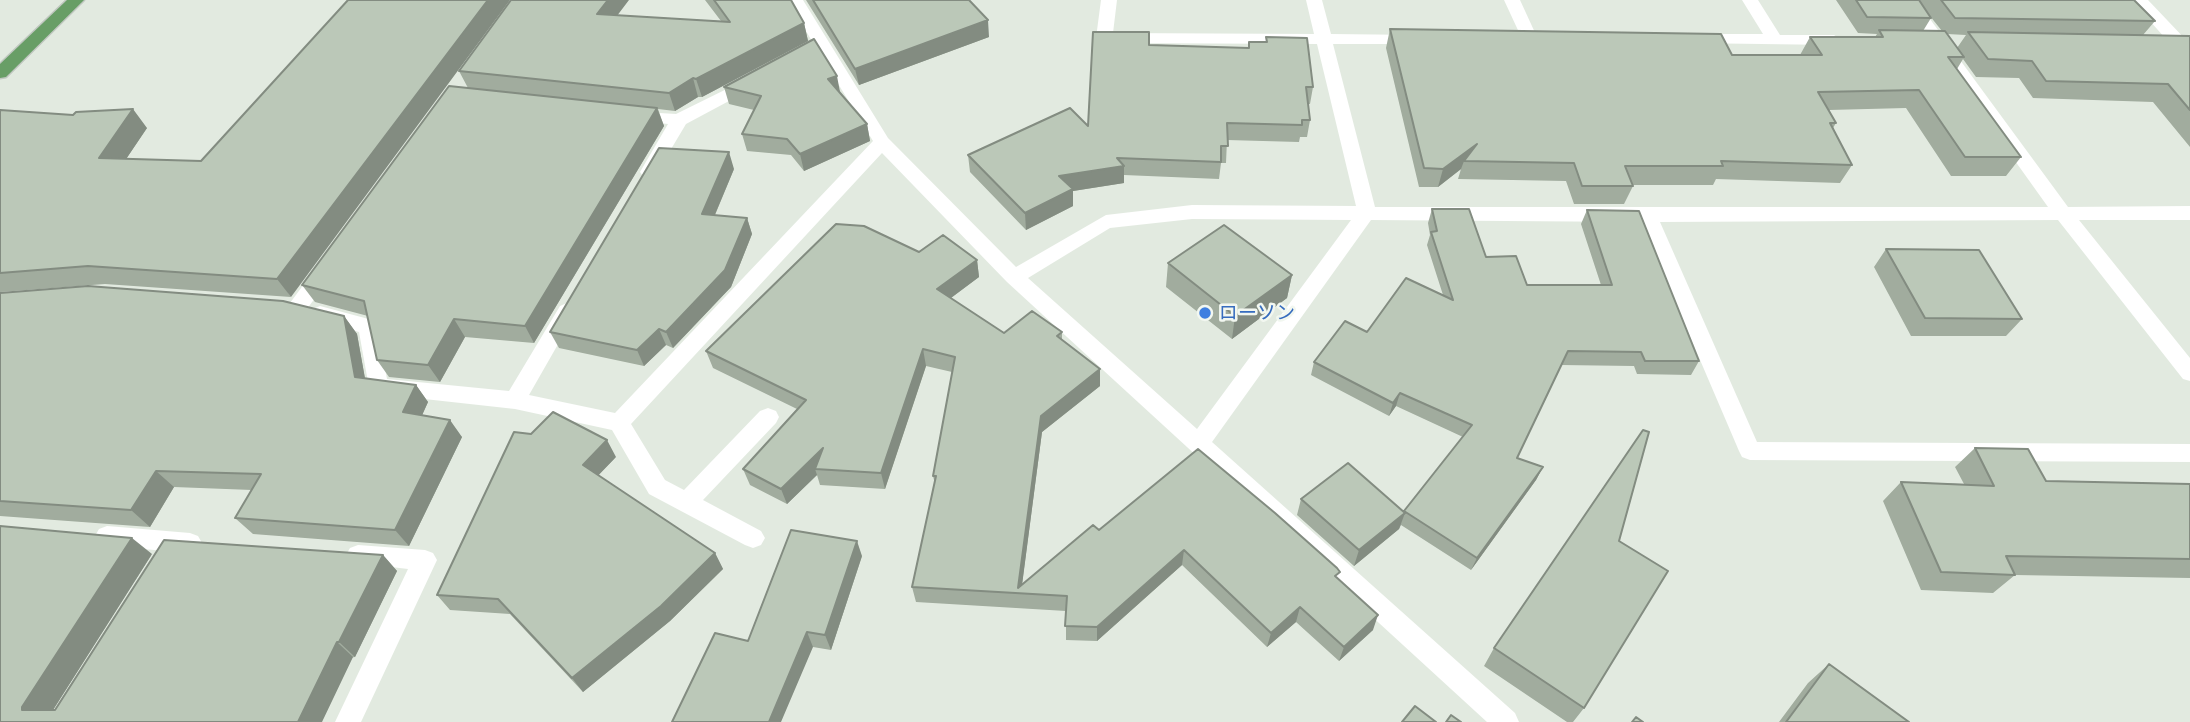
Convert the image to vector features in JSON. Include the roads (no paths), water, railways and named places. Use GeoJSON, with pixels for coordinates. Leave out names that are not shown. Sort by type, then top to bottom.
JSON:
{"type":"FeatureCollection","features":[{"type":"Feature","properties":{"kind":"main road"},"geometry":{"type":"LineString","coordinates":[[0,73],[76,0]]}},
{"type":"Feature","properties":{"kind":"street"},"geometry":{"type":"LineString","coordinates":[[794,0],[815,47],[883,142],[1014,278],[1506,722]]}},
{"type":"Feature","properties":{"kind":"street"},"geometry":{"type":"LineString","coordinates":[[1109,0],[1104,38],[1433,39]]}},
{"type":"Feature","properties":{"kind":"street"},"geometry":{"type":"LineString","coordinates":[[1314,0],[1367,211]]}},
{"type":"Feature","properties":{"kind":"street"},"geometry":{"type":"LineString","coordinates":[[1512,0],[1529,38]]}},
{"type":"Feature","properties":{"kind":"street"},"geometry":{"type":"LineString","coordinates":[[1750,0],[1775,40]]}},
{"type":"Feature","properties":{"kind":"street"},"geometry":{"type":"LineString","coordinates":[[1908,0],[1946,41],[2061,211],[2190,373]]}},
{"type":"Feature","properties":{"kind":"street"},"geometry":{"type":"LineString","coordinates":[[2138,0],[2185,44]]}},
{"type":"Feature","properties":{"kind":"street"},"geometry":{"type":"LineString","coordinates":[[1679,39],[1857,40]]}},
{"type":"Feature","properties":{"kind":"street"},"geometry":{"type":"LineString","coordinates":[[1912,41],[1946,41]]}},
{"type":"Feature","properties":{"kind":"street"},"geometry":{"type":"LineString","coordinates":[[2154,44],[2185,44]]}},
{"type":"Feature","properties":{"kind":"street"},"geometry":{"type":"LineString","coordinates":[[638,190],[679,120],[762,76]]}},
{"type":"Feature","properties":{"kind":"street"},"geometry":{"type":"LineString","coordinates":[[613,113],[679,120]]}},
{"type":"Feature","properties":{"kind":"street"},"geometry":{"type":"LineString","coordinates":[[619,422],[883,142]]}},
{"type":"Feature","properties":{"kind":"street"},"geometry":{"type":"LineString","coordinates":[[1199,443],[1367,211]]}},
{"type":"Feature","properties":{"kind":"street"},"geometry":{"type":"LineString","coordinates":[[1014,278],[1106,222],[1192,212],[1367,211],[1648,215],[2061,211],[2190,213]]}},
{"type":"Feature","properties":{"kind":"street"},"geometry":{"type":"LineString","coordinates":[[1648,215],[1750,451],[2190,453]]}},
{"type":"Feature","properties":{"kind":"street"},"geometry":{"type":"LineString","coordinates":[[338,252],[290,308],[369,327],[378,387],[514,400],[619,422],[657,486],[753,538]]}},
{"type":"Feature","properties":{"kind":"street"},"geometry":{"type":"LineString","coordinates":[[514,400],[576,295]]}},
{"type":"Feature","properties":{"kind":"street"},"geometry":{"type":"LineString","coordinates":[[686,503],[768,417]]}},
{"type":"Feature","properties":{"kind":"street"},"geometry":{"type":"LineString","coordinates":[[81,534],[216,545]]}},
{"type":"Feature","properties":{"kind":"street"},"geometry":{"type":"LineString","coordinates":[[161,564],[175,542]]}},
{"type":"Feature","properties":{"kind":"street"},"geometry":{"type":"LineString","coordinates":[[341,554],[425,560],[348,722]]}},
{"type":"Feature","properties":{"kind":"place","name":"ローソン"},"geometry":{"type":"Point","coordinates":[1205,313]}}]}
